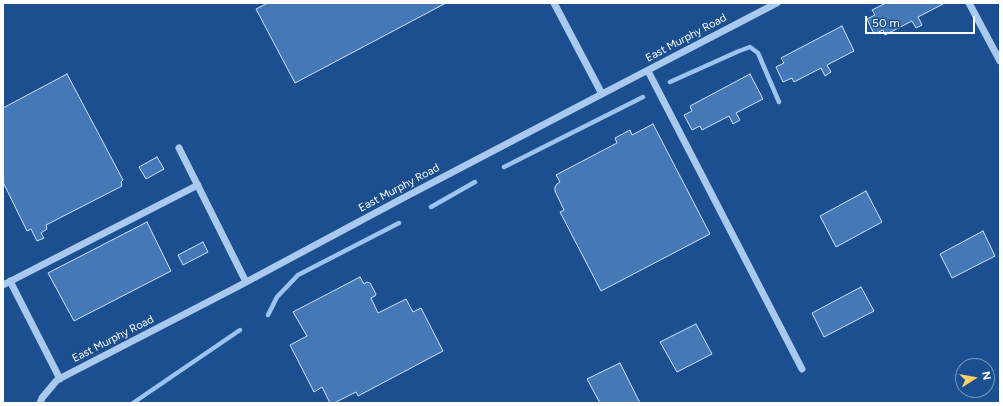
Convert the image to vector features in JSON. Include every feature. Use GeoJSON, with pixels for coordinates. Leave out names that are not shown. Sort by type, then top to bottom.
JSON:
{"type":"FeatureCollection","features":[{"type":"Feature","properties":{"kind":"street"},"geometry":{"type":"LineString","coordinates":[[554,3],[602,94]]}},
{"type":"Feature","properties":{"kind":"street","name":"East Murphy Road"},"geometry":{"type":"LineString","coordinates":[[40,403],[42,398],[57,380],[777,3]]}},
{"type":"Feature","properties":{"kind":"street"},"geometry":{"type":"LineString","coordinates":[[969,3],[1000,61]]}},
{"type":"Feature","properties":{"kind":"street"},"geometry":{"type":"LineString","coordinates":[[648,71],[802,369]]}},
{"type":"Feature","properties":{"kind":"street"},"geometry":{"type":"LineString","coordinates":[[179,148],[246,282]]}},
{"type":"Feature","properties":{"kind":"street"},"geometry":{"type":"LineString","coordinates":[[60,379],[6,283],[198,186]]}},
{"type":"Feature","properties":{"kind":"building"},"geometry":{"type":"Polygon","coordinates":[[[268,3],[446,3],[295,83],[256,9],[268,3]]]}},
{"type":"Feature","properties":{"kind":"building"},"geometry":{"type":"Polygon","coordinates":[[[886,3],[945,3],[918,17],[922,25],[916,28],[912,21],[885,35],[883,30],[874,34],[867,19],[875,15],[872,10],[886,3]]]}},
{"type":"Feature","properties":{"kind":"building"},"geometry":{"type":"Polygon","coordinates":[[[842,26],[854,51],[827,65],[831,72],[825,76],[821,68],[794,82],[792,78],[783,82],[776,67],[784,63],[781,58],[842,26]]]}},
{"type":"Feature","properties":{"kind":"building"},"geometry":{"type":"Polygon","coordinates":[[[67,74],[123,180],[121,182],[122,186],[46,225],[47,229],[41,233],[44,238],[37,241],[31,229],[27,231],[3,182],[3,108],[67,74]]]}},
{"type":"Feature","properties":{"kind":"building"},"geometry":{"type":"Polygon","coordinates":[[[750,74],[763,99],[736,113],[740,120],[733,124],[729,116],[702,130],[700,126],[692,130],[684,115],[692,111],[690,106],[750,74]]]}},
{"type":"Feature","properties":{"kind":"building"},"geometry":{"type":"Polygon","coordinates":[[[653,124],[710,234],[601,291],[560,212],[564,210],[555,191],[555,187],[560,182],[556,175],[617,143],[615,138],[630,130],[632,135],[653,124]]]}},
{"type":"Feature","properties":{"kind":"building"},"geometry":{"type":"Polygon","coordinates":[[[157,157],[164,169],[146,179],[139,167],[157,157]]]}},
{"type":"Feature","properties":{"kind":"building"},"geometry":{"type":"Polygon","coordinates":[[[866,191],[882,222],[836,247],[820,216],[866,191]]]}},
{"type":"Feature","properties":{"kind":"building"},"geometry":{"type":"Polygon","coordinates":[[[147,222],[171,271],[74,321],[48,273],[147,222]]]}},
{"type":"Feature","properties":{"kind":"building"},"geometry":{"type":"Polygon","coordinates":[[[983,231],[995,256],[952,278],[940,254],[983,231]]]}},
{"type":"Feature","properties":{"kind":"building"},"geometry":{"type":"Polygon","coordinates":[[[203,242],[208,252],[183,265],[178,255],[203,242]]]}},
{"type":"Feature","properties":{"kind":"building"},"geometry":{"type":"Polygon","coordinates":[[[360,277],[364,284],[367,282],[370,283],[376,294],[371,298],[378,313],[406,299],[413,312],[421,308],[443,351],[358,396],[356,392],[334,403],[330,403],[322,387],[314,392],[290,345],[307,336],[293,312],[360,277]]]}},
{"type":"Feature","properties":{"kind":"building"},"geometry":{"type":"Polygon","coordinates":[[[861,287],[874,311],[824,337],[812,313],[861,287]]]}},
{"type":"Feature","properties":{"kind":"building"},"geometry":{"type":"Polygon","coordinates":[[[696,324],[712,354],[677,372],[660,342],[696,324]]]}},
{"type":"Feature","properties":{"kind":"building"},"geometry":{"type":"Polygon","coordinates":[[[620,363],[640,403],[600,403],[587,379],[620,363]]]}},
{"type":"Feature","properties":{"kind":"waterway"},"geometry":{"type":"LineString","coordinates":[[670,82],[750,47],[758,53],[779,102]]}},
{"type":"Feature","properties":{"kind":"waterway"},"geometry":{"type":"LineString","coordinates":[[504,167],[643,97]]}},
{"type":"Feature","properties":{"kind":"waterway"},"geometry":{"type":"LineString","coordinates":[[431,207],[475,182]]}},
{"type":"Feature","properties":{"kind":"waterway"},"geometry":{"type":"LineString","coordinates":[[268,315],[277,297],[298,275],[399,223]]}},
{"type":"Feature","properties":{"kind":"waterway"},"geometry":{"type":"LineString","coordinates":[[133,403],[240,330]]}}]}
